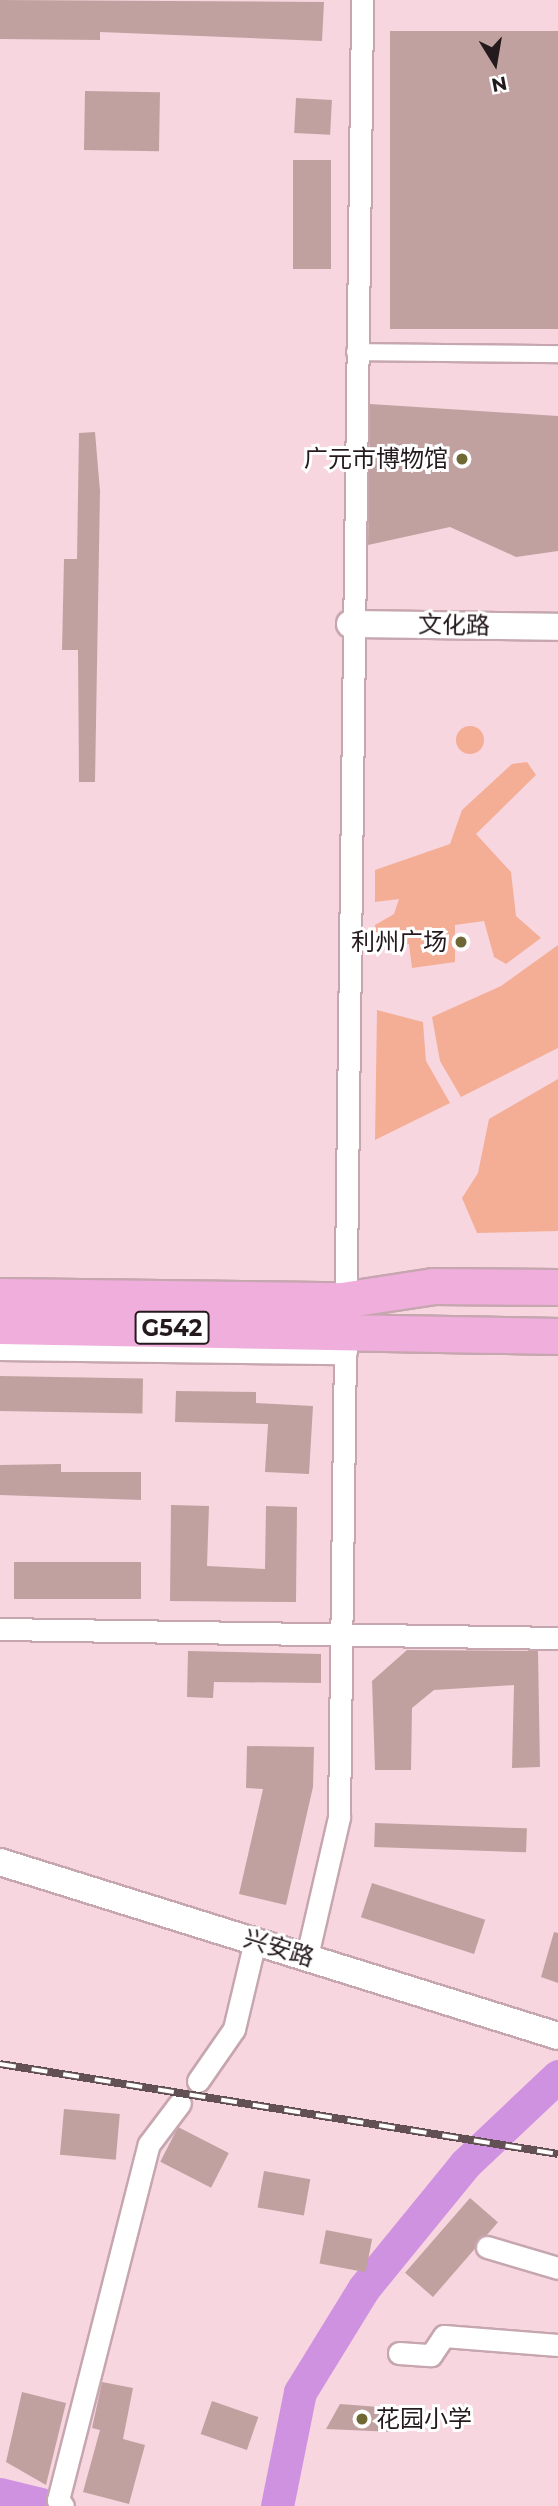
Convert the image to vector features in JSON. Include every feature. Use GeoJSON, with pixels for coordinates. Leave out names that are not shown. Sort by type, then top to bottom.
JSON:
{"type":"FeatureCollection","features":[{"type":"Feature","properties":{"kind":"highway","name":"G542"},"geometry":{"type":"LineString","coordinates":[[0,1296],[344,1327],[433,1286],[558,1287]]}},
{"type":"Feature","properties":{"kind":"highway","name":"G542"},"geometry":{"type":"LineString","coordinates":[[0,1326],[344,1327],[558,1336]]}},
{"type":"Feature","properties":{"kind":"street"},"geometry":{"type":"LineString","coordinates":[[307,1956],[339,1817],[350,624],[362,0]]}},
{"type":"Feature","properties":{"kind":"street"},"geometry":{"type":"LineString","coordinates":[[355,352],[558,354]]}},
{"type":"Feature","properties":{"kind":"street","name":"文化路"},"geometry":{"type":"LineString","coordinates":[[350,624],[558,627]]}},
{"type":"Feature","properties":{"kind":"street"},"geometry":{"type":"LineString","coordinates":[[0,1347],[344,1327]]}},
{"type":"Feature","properties":{"kind":"street"},"geometry":{"type":"LineString","coordinates":[[0,1629],[558,1638]]}},
{"type":"Feature","properties":{"kind":"street","name":"兴安路"},"geometry":{"type":"LineString","coordinates":[[0,1862],[558,2036]]}},
{"type":"Feature","properties":{"kind":"street"},"geometry":{"type":"LineString","coordinates":[[198,2081],[234,2029],[255,1941]]}},
{"type":"Feature","properties":{"kind":"street"},"geometry":{"type":"LineString","coordinates":[[63,2506],[58,2501],[149,2144],[180,2103]]}},
{"type":"Feature","properties":{"kind":"street"},"geometry":{"type":"LineString","coordinates":[[487,2247],[558,2268]]}},
{"type":"Feature","properties":{"kind":"street"},"geometry":{"type":"LineString","coordinates":[[399,2353],[431,2355],[444,2336],[558,2345]]}},
{"type":"Feature","properties":{"kind":"shaded area"},"geometry":{"type":"Polygon","coordinates":[[[470,726],[480,730],[484,740],[480,750],[470,754],[460,750],[456,740],[460,730],[470,726]]]}},
{"type":"Feature","properties":{"kind":"shaded area"},"geometry":{"type":"Polygon","coordinates":[[[527,762],[536,775],[476,834],[511,872],[516,916],[541,938],[506,964],[494,957],[484,921],[455,925],[455,962],[412,968],[409,944],[375,948],[375,925],[394,914],[399,899],[375,902],[375,870],[450,844],[462,810],[512,764],[527,762]]]}},
{"type":"Feature","properties":{"kind":"shaded area"},"geometry":{"type":"Polygon","coordinates":[[[558,945],[558,1048],[461,1097],[440,1061],[432,1017],[501,986],[558,945]]]}},
{"type":"Feature","properties":{"kind":"shaded area"},"geometry":{"type":"Polygon","coordinates":[[[377,1010],[423,1022],[426,1061],[450,1103],[375,1140],[377,1010]]]}},
{"type":"Feature","properties":{"kind":"shaded area"},"geometry":{"type":"Polygon","coordinates":[[[558,1079],[558,1231],[477,1233],[462,1198],[478,1173],[489,1119],[558,1079]]]}},
{"type":"Feature","properties":{"kind":"building"},"geometry":{"type":"Polygon","coordinates":[[[0,0],[324,2],[322,41],[100,32],[100,40],[0,39],[0,0]]]}},
{"type":"Feature","properties":{"kind":"building"},"geometry":{"type":"Polygon","coordinates":[[[390,31],[558,31],[558,329],[390,329],[390,31]]]}},
{"type":"Feature","properties":{"kind":"building"},"geometry":{"type":"Polygon","coordinates":[[[85,91],[160,92],[159,151],[84,150],[85,91]]]}},
{"type":"Feature","properties":{"kind":"building"},"geometry":{"type":"Polygon","coordinates":[[[296,98],[332,100],[330,135],[294,133],[296,98]]]}},
{"type":"Feature","properties":{"kind":"building"},"geometry":{"type":"Polygon","coordinates":[[[293,160],[331,160],[331,269],[293,269],[293,160]]]}},
{"type":"Feature","properties":{"kind":"building","name":"广元市博物馆"},"geometry":{"type":"Polygon","coordinates":[[[370,404],[558,416],[558,551],[516,557],[450,527],[368,545],[370,404]]]}},
{"type":"Feature","properties":{"kind":"building"},"geometry":{"type":"Polygon","coordinates":[[[95,432],[100,491],[95,782],[79,782],[78,650],[62,650],[64,559],[77,559],[79,433],[95,432]]]}},
{"type":"Feature","properties":{"kind":"building"},"geometry":{"type":"Polygon","coordinates":[[[0,1376],[143,1378],[142,1413],[0,1411],[0,1376]]]}},
{"type":"Feature","properties":{"kind":"building"},"geometry":{"type":"Polygon","coordinates":[[[176,1391],[256,1392],[256,1403],[313,1406],[309,1474],[265,1472],[268,1424],[175,1422],[176,1391]]]}},
{"type":"Feature","properties":{"kind":"building"},"geometry":{"type":"Polygon","coordinates":[[[61,1464],[61,1472],[141,1472],[141,1500],[0,1495],[0,1465],[61,1464]]]}},
{"type":"Feature","properties":{"kind":"building"},"geometry":{"type":"Polygon","coordinates":[[[171,1505],[209,1506],[207,1566],[265,1569],[266,1506],[297,1507],[296,1602],[170,1601],[171,1505]]]}},
{"type":"Feature","properties":{"kind":"building"},"geometry":{"type":"Polygon","coordinates":[[[14,1562],[141,1562],[141,1599],[14,1599],[14,1562]]]}},
{"type":"Feature","properties":{"kind":"building"},"geometry":{"type":"Polygon","coordinates":[[[407,1650],[538,1651],[540,1767],[512,1768],[514,1685],[434,1690],[412,1708],[411,1770],[375,1770],[372,1681],[407,1650]]]}},
{"type":"Feature","properties":{"kind":"building"},"geometry":{"type":"Polygon","coordinates":[[[188,1651],[321,1654],[321,1683],[214,1682],[213,1698],[187,1697],[188,1651]]]}},
{"type":"Feature","properties":{"kind":"building"},"geometry":{"type":"Polygon","coordinates":[[[247,1746],[314,1747],[313,1787],[286,1905],[239,1894],[263,1789],[246,1788],[247,1746]]]}},
{"type":"Feature","properties":{"kind":"building"},"geometry":{"type":"Polygon","coordinates":[[[375,1823],[527,1828],[526,1852],[374,1847],[375,1823]]]}},
{"type":"Feature","properties":{"kind":"building"},"geometry":{"type":"Polygon","coordinates":[[[372,1883],[485,1920],[474,1954],[361,1917],[372,1883]]]}},
{"type":"Feature","properties":{"kind":"building"},"geometry":{"type":"Polygon","coordinates":[[[554,1932],[558,1933],[558,1983],[541,1977],[554,1932]]]}},
{"type":"Feature","properties":{"kind":"building"},"geometry":{"type":"Polygon","coordinates":[[[64,2109],[120,2114],[116,2160],[60,2155],[64,2109]]]}},
{"type":"Feature","properties":{"kind":"building"},"geometry":{"type":"Polygon","coordinates":[[[178,2127],[229,2153],[211,2188],[160,2162],[178,2127]]]}},
{"type":"Feature","properties":{"kind":"building"},"geometry":{"type":"Polygon","coordinates":[[[264,2171],[310,2179],[304,2216],[258,2207],[264,2171]]]}},
{"type":"Feature","properties":{"kind":"building"},"geometry":{"type":"Polygon","coordinates":[[[470,2198],[498,2222],[433,2297],[405,2273],[470,2198]]]}},
{"type":"Feature","properties":{"kind":"building"},"geometry":{"type":"Polygon","coordinates":[[[326,2230],[372,2239],[366,2272],[320,2263],[326,2230]]]}},
{"type":"Feature","properties":{"kind":"building"},"geometry":{"type":"Polygon","coordinates":[[[102,2382],[133,2388],[123,2439],[145,2445],[129,2504],[83,2492],[100,2430],[92,2428],[102,2382]]]}},
{"type":"Feature","properties":{"kind":"building"},"geometry":{"type":"Polygon","coordinates":[[[22,2392],[66,2403],[46,2485],[6,2462],[22,2392]]]}},
{"type":"Feature","properties":{"kind":"building"},"geometry":{"type":"Polygon","coordinates":[[[212,2401],[258,2417],[247,2450],[201,2434],[212,2401]]]}},
{"type":"Feature","properties":{"kind":"building","name":"花园小学"},"geometry":{"type":"Polygon","coordinates":[[[340,2404],[392,2408],[394,2432],[326,2429],[340,2404]]]}},
{"type":"Feature","properties":{"kind":"waterway"},"geometry":{"type":"LineString","coordinates":[[277,2506],[300,2392],[364,2288],[465,2164],[558,2076]]}},
{"type":"Feature","properties":{"kind":"waterway"},"geometry":{"type":"LineString","coordinates":[[0,2494],[41,2504]]}},
{"type":"Feature","properties":{"kind":"railway"},"geometry":{"type":"LineString","coordinates":[[0,2064],[558,2154]]}},
{"type":"Feature","properties":{"kind":"place","name":"广元市博物馆"},"geometry":{"type":"Point","coordinates":[462,459]}},
{"type":"Feature","properties":{"kind":"place","name":"利州广场"},"geometry":{"type":"Point","coordinates":[461,942]}},
{"type":"Feature","properties":{"kind":"place","name":"花园小学"},"geometry":{"type":"Point","coordinates":[362,2419]}}]}
